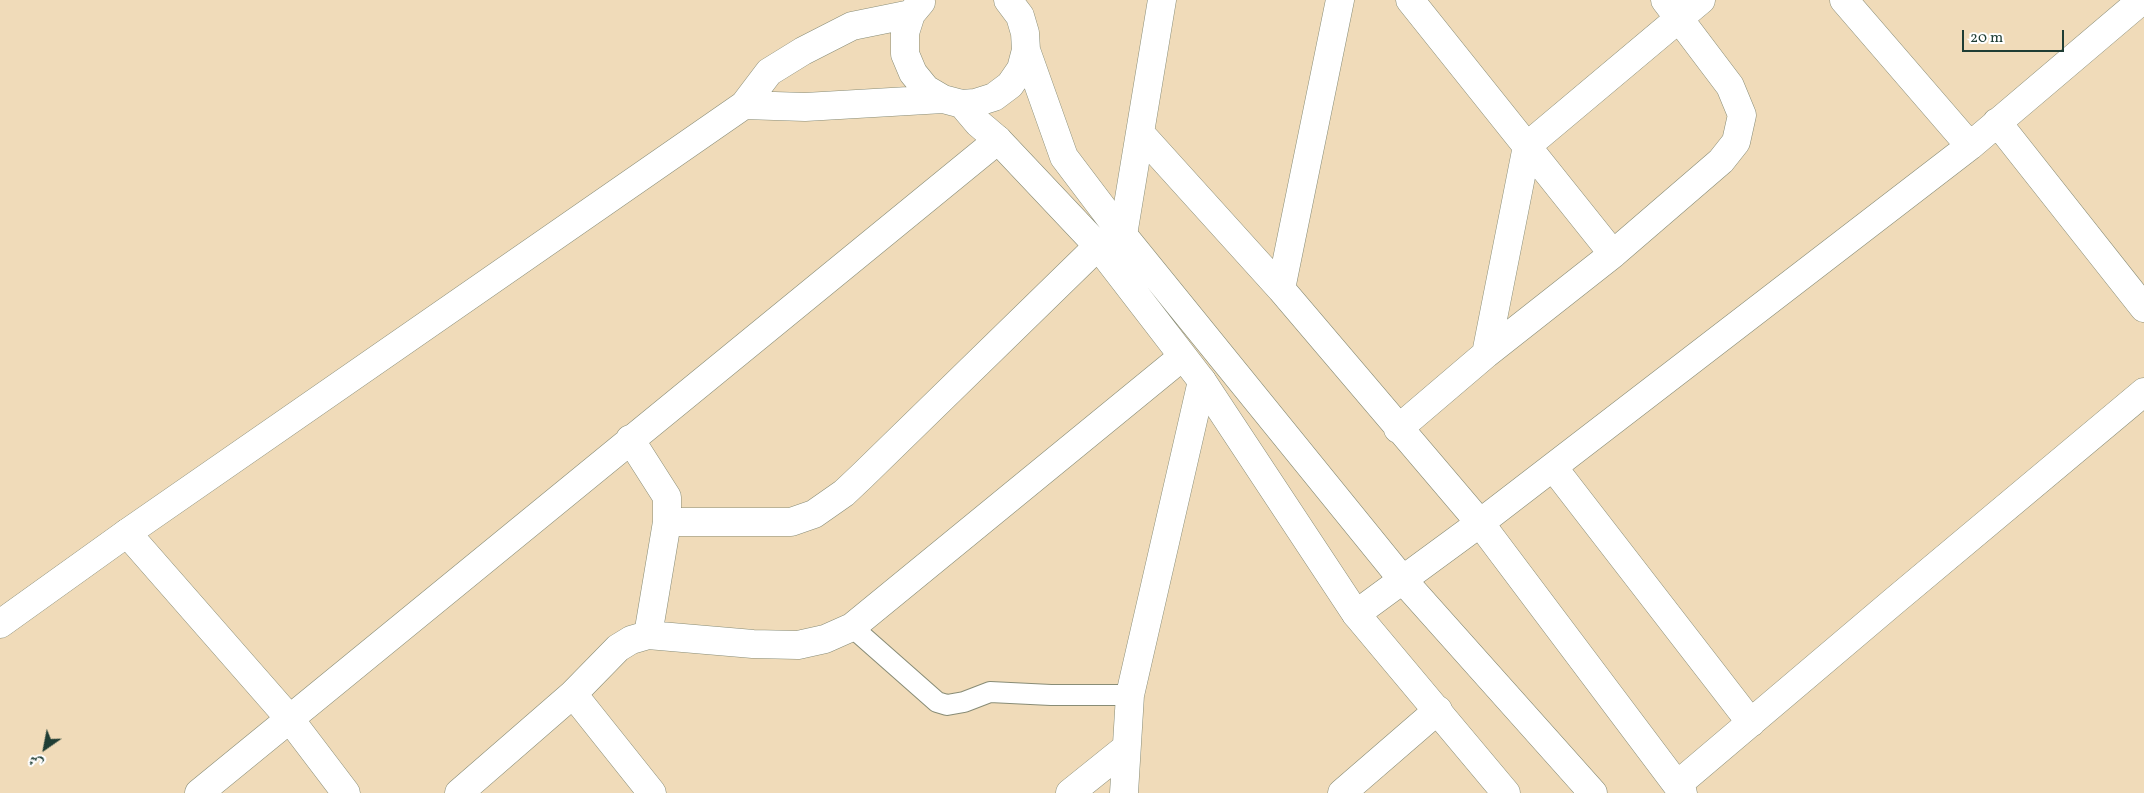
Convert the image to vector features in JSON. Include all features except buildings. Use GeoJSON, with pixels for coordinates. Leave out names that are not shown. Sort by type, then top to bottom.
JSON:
{"type":"FeatureCollection","features":[{"type":"Feature","properties":{"kind":"street"},"geometry":{"type":"LineString","coordinates":[[744,105],[805,107],[952,101],[975,103],[994,97],[1010,85],[1021,69],[1026,50],[1026,33],[1020,16],[1008,0]]}},
{"type":"Feature","properties":{"kind":"street"},"geometry":{"type":"LineString","coordinates":[[1123,235],[1162,0]]}},
{"type":"Feature","properties":{"kind":"street"},"geometry":{"type":"LineString","coordinates":[[1281,289],[1340,0]]}},
{"type":"Feature","properties":{"kind":"street"},"geometry":{"type":"LineString","coordinates":[[1410,0],[1613,254]]}},
{"type":"Feature","properties":{"kind":"street"},"geometry":{"type":"LineString","coordinates":[[1486,354],[1527,146],[1672,9],[1701,0]]}},
{"type":"Feature","properties":{"kind":"street"},"geometry":{"type":"LineString","coordinates":[[1844,0],[1970,146]]}},
{"type":"Feature","properties":{"kind":"street"},"geometry":{"type":"LineString","coordinates":[[1356,614],[1480,524],[1970,146],[2142,0]]}},
{"type":"Feature","properties":{"kind":"street"},"geometry":{"type":"LineString","coordinates":[[916,5],[905,33],[905,54],[913,73],[926,89],[952,101],[998,140],[1098,246],[1202,381],[1356,614],[1506,793]]}},
{"type":"Feature","properties":{"kind":"street"},"geometry":{"type":"LineString","coordinates":[[0,624],[127,533],[744,105],[769,72],[852,26],[916,5]]}},
{"type":"Feature","properties":{"kind":"street"},"geometry":{"type":"LineString","coordinates":[[1398,429],[1486,354],[1613,254],[1721,162],[1736,142],[1742,115],[1730,86],[1672,9]]}},
{"type":"Feature","properties":{"kind":"street"},"geometry":{"type":"LineString","coordinates":[[1026,50],[1064,157],[1123,235],[1402,579],[1594,793]]}},
{"type":"Feature","properties":{"kind":"street"},"geometry":{"type":"LineString","coordinates":[[1997,122],[2144,308]]}},
{"type":"Feature","properties":{"kind":"street"},"geometry":{"type":"LineString","coordinates":[[1140,134],[1281,289],[1480,524],[1680,789],[1750,723],[2144,392]]}},
{"type":"Feature","properties":{"kind":"street"},"geometry":{"type":"LineString","coordinates":[[199,793],[998,140]]}},
{"type":"Feature","properties":{"kind":"street"},"geometry":{"type":"LineString","coordinates":[[667,522],[791,522],[814,514],[844,493],[1098,246]]}},
{"type":"Feature","properties":{"kind":"street"},"geometry":{"type":"LineString","coordinates":[[459,793],[573,694],[618,648],[631,640],[648,635],[753,644],[798,645],[825,639],[852,627],[1182,357]]}},
{"type":"Feature","properties":{"kind":"street"},"geometry":{"type":"LineString","coordinates":[[1124,793],[1130,695],[1202,381]]}},
{"type":"Feature","properties":{"kind":"street"},"geometry":{"type":"LineString","coordinates":[[630,439],[667,498],[667,522],[648,635]]}},
{"type":"Feature","properties":{"kind":"street"},"geometry":{"type":"LineString","coordinates":[[1553,467],[1750,723]]}},
{"type":"Feature","properties":{"kind":"street"},"geometry":{"type":"LineString","coordinates":[[127,533],[289,718],[346,793]]}},
{"type":"Feature","properties":{"kind":"street"},"geometry":{"type":"LineString","coordinates":[[573,694],[652,793]]}},
{"type":"Feature","properties":{"kind":"street"},"geometry":{"type":"LineString","coordinates":[[1342,793],[1438,710]]}},
{"type":"Feature","properties":{"kind":"street"},"geometry":{"type":"LineString","coordinates":[[1070,793],[1126,748]]}},
{"type":"Feature","properties":{"kind":"lane"},"geometry":{"type":"LineString","coordinates":[[852,627],[937,702],[947,705],[964,702],[990,692],[1051,695],[1130,695]]}}]}
